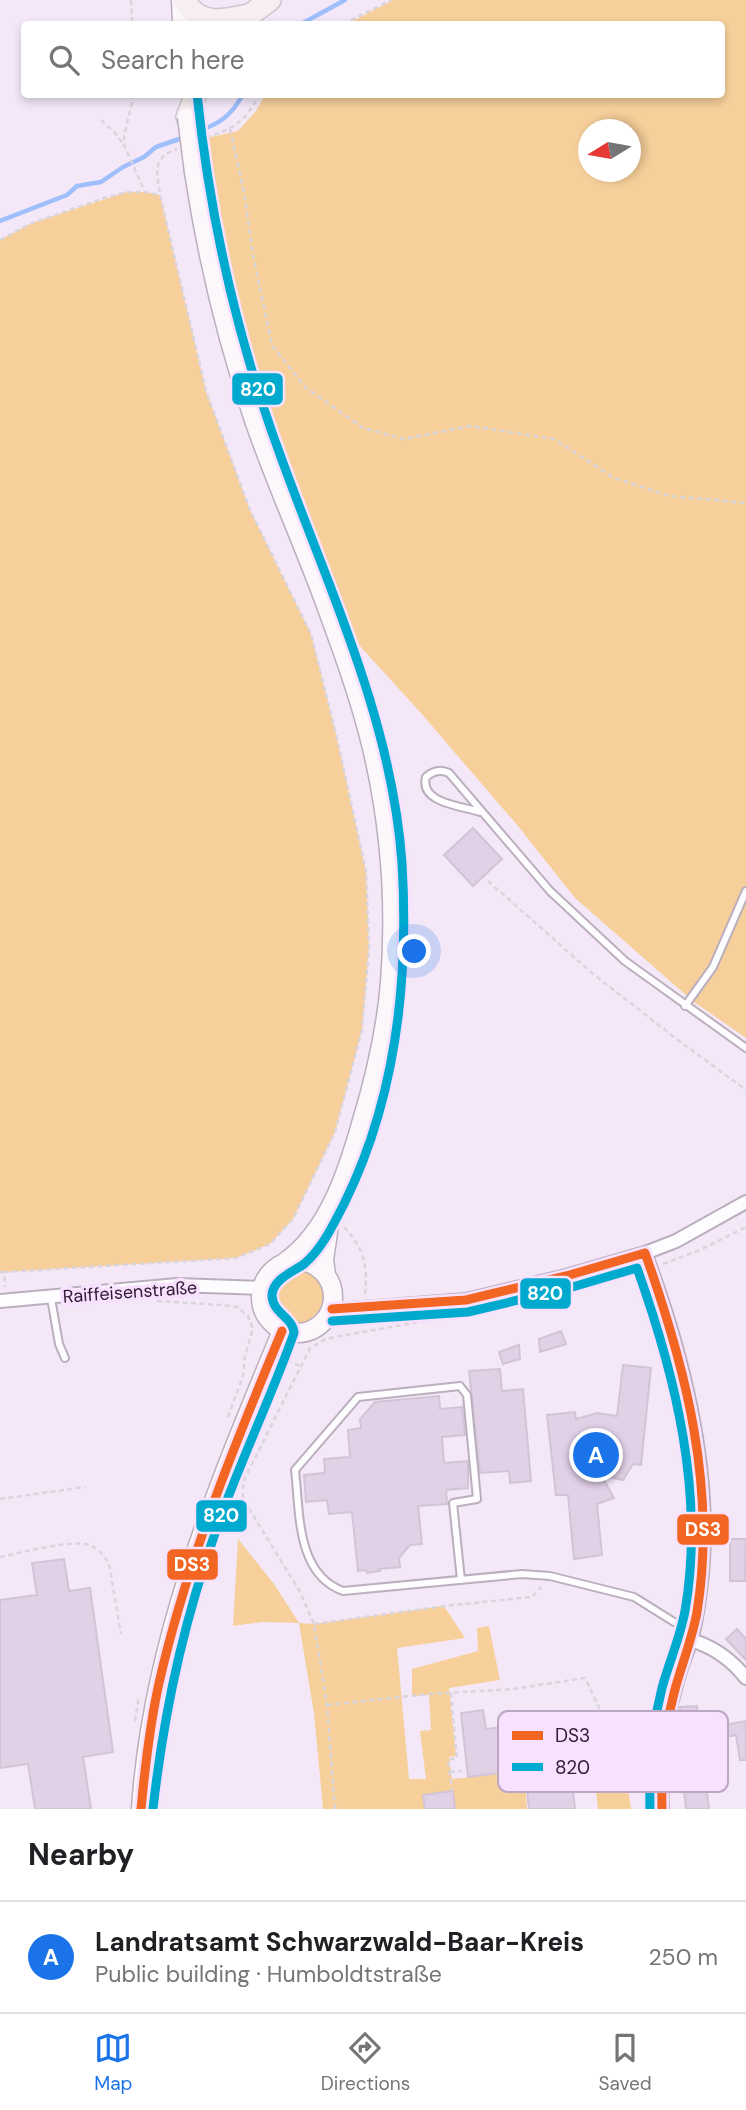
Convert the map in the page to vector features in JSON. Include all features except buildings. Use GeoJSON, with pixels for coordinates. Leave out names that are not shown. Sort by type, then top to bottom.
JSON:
{"type":"FeatureCollection","features":[{"type":"Feature","properties":{"kind":"highway"},"geometry":{"type":"LineString","coordinates":[[183,0],[192,13],[223,21],[242,20],[270,0]]}},
{"type":"Feature","properties":{"kind":"highway"},"geometry":{"type":"LineString","coordinates":[[187,117],[194,98]]}},
{"type":"Feature","properties":{"kind":"main road"},"geometry":{"type":"LineString","coordinates":[[182,21],[183,0]]}},
{"type":"Feature","properties":{"kind":"main road"},"geometry":{"type":"LineString","coordinates":[[185,98],[194,172],[215,284],[230,344],[256,427],[324,599],[349,672],[372,748],[385,825],[391,905],[390,984],[378,1059],[366,1108],[331,1211],[324,1260],[326,1274]]}},
{"type":"Feature","properties":{"kind":"main road"},"geometry":{"type":"LineString","coordinates":[[285,1262],[296,1260],[318,1266],[332,1285],[332,1309],[326,1320],[317,1328],[294,1334],[282,1331],[265,1315],[260,1288],[273,1269],[300,1251],[331,1211]]}},
{"type":"Feature","properties":{"kind":"main road"},"geometry":{"type":"LineString","coordinates":[[141,1809],[152,1711],[175,1614],[199,1536],[282,1331]]}},
{"type":"Feature","properties":{"kind":"street"},"geometry":{"type":"LineString","coordinates":[[332,1309],[466,1300],[566,1276],[646,1253],[676,1241],[746,1202]]}},
{"type":"Feature","properties":{"kind":"street"},"geometry":{"type":"LineString","coordinates":[[646,1253],[667,1313],[683,1376],[694,1432],[704,1517],[703,1564],[692,1634],[669,1711]]}},
{"type":"Feature","properties":{"kind":"street","name":"Raiffeisenstraße"},"geometry":{"type":"LineString","coordinates":[[4,1301],[177,1285],[260,1288]]}},
{"type":"Feature","properties":{"kind":"street"},"geometry":{"type":"LineString","coordinates":[[692,1634],[722,1653],[746,1678]]}},
{"type":"Feature","properties":{"kind":"lane"},"geometry":{"type":"LineString","coordinates":[[480,811],[430,795],[426,789],[426,777],[436,771],[449,773],[550,891],[625,961],[746,1048]]}},
{"type":"Feature","properties":{"kind":"lane"},"geometry":{"type":"LineString","coordinates":[[685,1006],[713,967],[746,891]]}},
{"type":"Feature","properties":{"kind":"lane"},"geometry":{"type":"LineString","coordinates":[[51,1297],[59,1344],[65,1357]]}},
{"type":"Feature","properties":{"kind":"lane"},"geometry":{"type":"LineString","coordinates":[[461,1580],[453,1503],[477,1499],[467,1395],[460,1386],[358,1397],[295,1470],[304,1548],[322,1579],[331,1586],[343,1591],[461,1580],[522,1574],[550,1576],[634,1597],[692,1634]]}},
{"type":"Feature","properties":{"kind":"path"},"geometry":{"type":"LineString","coordinates":[[131,0],[132,21]]}},
{"type":"Feature","properties":{"kind":"path"},"geometry":{"type":"LineString","coordinates":[[349,21],[391,0]]}},
{"type":"Feature","properties":{"kind":"path"},"geometry":{"type":"LineString","coordinates":[[124,145],[133,98]]}},
{"type":"Feature","properties":{"kind":"path"},"geometry":{"type":"LineString","coordinates":[[101,120],[115,132],[124,145],[145,192]]}},
{"type":"Feature","properties":{"kind":"path"},"geometry":{"type":"LineString","coordinates":[[230,129],[272,345],[305,387],[363,428],[404,439],[470,426],[554,439],[614,478],[670,496],[746,503]]}},
{"type":"Feature","properties":{"kind":"path"},"geometry":{"type":"LineString","coordinates":[[0,240],[32,223],[104,198],[127,192],[160,195],[206,391],[250,510],[311,634],[366,871],[369,948],[362,1030],[335,1132],[293,1219],[270,1244],[236,1258],[2,1272],[4,1301]]}},
{"type":"Feature","properties":{"kind":"path"},"geometry":{"type":"LineString","coordinates":[[488,881],[592,974],[746,1090]]}},
{"type":"Feature","properties":{"kind":"path"},"geometry":{"type":"LineString","coordinates":[[331,1211],[355,1239],[362,1252],[366,1273],[363,1308]]}},
{"type":"Feature","properties":{"kind":"path"},"geometry":{"type":"LineString","coordinates":[[651,1268],[700,1250],[746,1227]]}},
{"type":"Feature","properties":{"kind":"path"},"geometry":{"type":"LineString","coordinates":[[152,1301],[237,1307],[248,1316],[253,1329],[249,1343]]}},
{"type":"Feature","properties":{"kind":"path"},"geometry":{"type":"LineString","coordinates":[[300,1366],[243,1482],[243,1499],[299,1590],[314,1624],[327,1705],[335,1809]]}},
{"type":"Feature","properties":{"kind":"path"},"geometry":{"type":"LineString","coordinates":[[0,1499],[85,1487]]}},
{"type":"Feature","properties":{"kind":"path"},"geometry":{"type":"LineString","coordinates":[[0,1557],[76,1543],[92,1545],[109,1564],[121,1634]]}},
{"type":"Feature","properties":{"kind":"path"},"geometry":{"type":"LineString","coordinates":[[314,1624],[532,1597],[550,1576]]}},
{"type":"Feature","properties":{"kind":"path"},"geometry":{"type":"LineString","coordinates":[[327,1705],[513,1689],[585,1678],[601,1711]]}},
{"type":"Feature","properties":{"kind":"path"},"geometry":{"type":"LineString","coordinates":[[451,1693],[457,1758],[448,1759],[452,1790]]}},
{"type":"Feature","properties":{"kind":"path"},"geometry":{"type":"LineString","coordinates":[[450,1772],[462,1771]]}},
{"type":"Feature","properties":{"kind":"shaded area"},"geometry":{"type":"Polygon","coordinates":[[[393,0],[746,0],[746,1038],[694,1002],[575,898],[518,826],[348,633],[261,406],[242,338],[207,138],[238,131],[256,111],[263,98],[725,98],[725,21],[353,21],[393,0]]]}},
{"type":"Feature","properties":{"kind":"shaded area"},"geometry":{"type":"Polygon","coordinates":[[[127,192],[160,195],[206,391],[250,510],[311,634],[366,871],[369,948],[362,1030],[335,1132],[293,1219],[270,1244],[236,1258],[4,1272],[0,1271],[0,240],[32,223],[127,192]]]}},
{"type":"Feature","properties":{"kind":"shaded area"},"geometry":{"type":"Polygon","coordinates":[[[290,1265],[302,1265],[318,1274],[325,1284],[325,1308],[318,1318],[302,1327],[290,1327],[279,1322],[270,1313],[265,1302],[265,1290],[270,1279],[279,1270],[290,1265]]]}},
{"type":"Feature","properties":{"kind":"shaded area"},"geometry":{"type":"Polygon","coordinates":[[[238,1539],[274,1584],[299,1623],[262,1622],[233,1626],[238,1539]]]}},
{"type":"Feature","properties":{"kind":"shaded area"},"geometry":{"type":"Polygon","coordinates":[[[444,1606],[465,1638],[397,1648],[409,1779],[426,1779],[420,1731],[431,1730],[429,1695],[412,1696],[412,1669],[478,1651],[477,1628],[489,1626],[500,1680],[449,1688],[456,1756],[449,1757],[452,1779],[498,1775],[498,1792],[526,1792],[527,1809],[323,1809],[314,1713],[299,1623],[314,1624],[444,1606]]]}},
{"type":"Feature","properties":{"kind":"shaded area"},"geometry":{"type":"Polygon","coordinates":[[[596,1792],[628,1792],[631,1809],[598,1809],[596,1792]]]}},
{"type":"Feature","properties":{"kind":"waterway"},"geometry":{"type":"LineString","coordinates":[[306,21],[345,0]]}},
{"type":"Feature","properties":{"kind":"waterway"},"geometry":{"type":"LineString","coordinates":[[193,134],[222,120],[240,98]]}},
{"type":"Feature","properties":{"kind":"waterway"},"geometry":{"type":"LineString","coordinates":[[0,221],[67,195],[77,186],[101,182],[156,147],[185,137]]}},
{"type":"Feature","properties":{"kind":"transit line","name":"820"},"geometry":{"type":"LineString","coordinates":[[153,1809],[164,1731],[188,1619],[224,1508],[294,1333],[290,1323],[275,1306],[273,1289],[280,1280],[304,1264],[322,1244],[362,1164],[387,1081],[395,1038],[403,950],[402,863],[396,810],[386,759],[356,658],[266,416],[239,326],[218,234],[198,98]]}},
{"type":"Feature","properties":{"kind":"transit line","name":"DS3"},"geometry":{"type":"LineString","coordinates":[[645,1253],[685,1385],[694,1429],[703,1520],[697,1612],[670,1711]]}},
{"type":"Feature","properties":{"kind":"transit line","name":"DS3"},"geometry":{"type":"LineString","coordinates":[[332,1309],[466,1300],[566,1276],[645,1253]]}},
{"type":"Feature","properties":{"kind":"transit line","name":"820"},"geometry":{"type":"LineString","coordinates":[[332,1321],[468,1312],[569,1288],[637,1268],[675,1394],[689,1480],[690,1567],[685,1611],[658,1711]]}},
{"type":"Feature","properties":{"kind":"transit line","name":"DS3"},"geometry":{"type":"LineString","coordinates":[[141,1809],[156,1698],[183,1593],[229,1461],[282,1331]]}},
{"type":"Feature","properties":{"kind":"transit line","name":"820"},"geometry":{"type":"LineString","coordinates":[[650,1792],[650,1809]]}},
{"type":"Feature","properties":{"kind":"transit line","name":"DS3"},"geometry":{"type":"LineString","coordinates":[[662,1792],[662,1809]]}},
{"type":"Feature","properties":{"kind":"place","name":"Landratsamt Schwarzwald-Baar-Kreis"},"geometry":{"type":"Point","coordinates":[596,1455]}}]}
